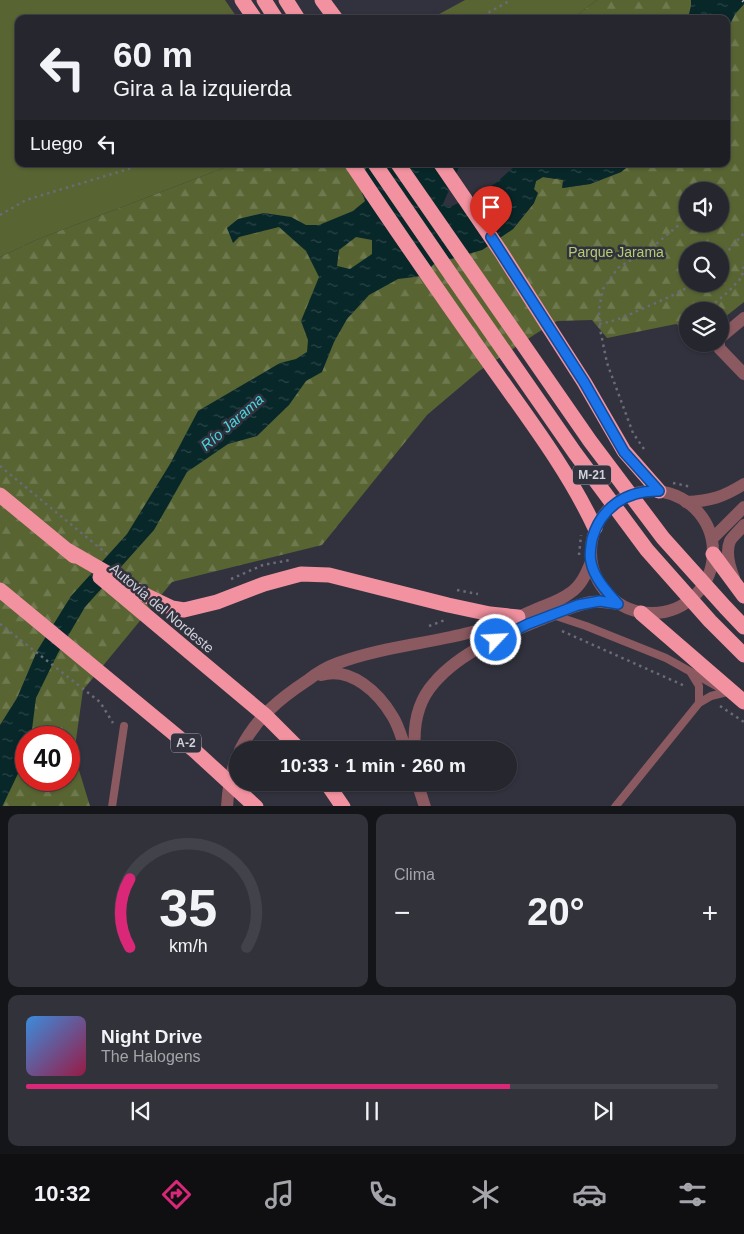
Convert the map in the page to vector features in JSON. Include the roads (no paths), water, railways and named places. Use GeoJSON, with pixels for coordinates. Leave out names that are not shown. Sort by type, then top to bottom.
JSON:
{"type":"FeatureCollection","features":[{"type":"Feature","properties":{"kind":"highway"},"geometry":{"type":"LineString","coordinates":[[242,0],[252,15]]}},
{"type":"Feature","properties":{"kind":"highway"},"geometry":{"type":"LineString","coordinates":[[264,0],[273,15]]}},
{"type":"Feature","properties":{"kind":"highway"},"geometry":{"type":"LineString","coordinates":[[286,0],[295,15]]}},
{"type":"Feature","properties":{"kind":"highway"},"geometry":{"type":"LineString","coordinates":[[322,0],[333,15]]}},
{"type":"Feature","properties":{"kind":"highway"},"geometry":{"type":"LineString","coordinates":[[354,167],[442,297],[559,463],[595,519]]}},
{"type":"Feature","properties":{"kind":"highway","name":"M-21"},"geometry":{"type":"LineString","coordinates":[[377,167],[576,453],[647,550],[710,621],[744,655]]}},
{"type":"Feature","properties":{"kind":"highway","name":"M-21"},"geometry":{"type":"LineString","coordinates":[[400,167],[590,441],[663,538],[744,627]]}},
{"type":"Feature","properties":{"kind":"highway"},"geometry":{"type":"LineString","coordinates":[[443,167],[501,252],[584,382],[624,452],[664,488]]}},
{"type":"Feature","properties":{"kind":"highway","name":"Autovía del Nordeste"},"geometry":{"type":"LineString","coordinates":[[0,495],[266,716],[291,741]]}},
{"type":"Feature","properties":{"kind":"highway"},"geometry":{"type":"LineString","coordinates":[[712,546],[744,596]]}},
{"type":"Feature","properties":{"kind":"highway"},"geometry":{"type":"LineString","coordinates":[[68,550],[147,596],[172,608],[184,610],[217,602],[264,584],[301,574],[329,575],[448,605],[490,614],[518,617]]}},
{"type":"Feature","properties":{"kind":"highway","name":"A-2"},"geometry":{"type":"LineString","coordinates":[[0,590],[195,751],[256,806]]}},
{"type":"Feature","properties":{"kind":"highway"},"geometry":{"type":"LineString","coordinates":[[641,613],[743,701]]}},
{"type":"Feature","properties":{"kind":"highway"},"geometry":{"type":"LineString","coordinates":[[333,791],[343,804]]}},
{"type":"Feature","properties":{"kind":"street"},"geometry":{"type":"LineString","coordinates":[[729,330],[744,318]]}},
{"type":"Feature","properties":{"kind":"street"},"geometry":{"type":"LineString","coordinates":[[723,352],[744,374]]}},
{"type":"Feature","properties":{"kind":"street"},"geometry":{"type":"LineString","coordinates":[[686,502],[705,501],[722,496],[742,484]]}},
{"type":"Feature","properties":{"kind":"street"},"geometry":{"type":"LineString","coordinates":[[245,741],[259,720],[273,705],[287,693],[324,669],[367,653],[462,635],[488,628],[518,617],[571,593],[583,579],[584,561],[590,547],[595,519],[619,500],[641,492],[664,488],[686,502],[702,518],[712,546],[710,571],[703,587],[692,600],[677,609],[659,614],[630,611],[618,604],[604,589],[595,572],[584,561]]}},
{"type":"Feature","properties":{"kind":"street"},"geometry":{"type":"LineString","coordinates":[[712,546],[744,507]]}},
{"type":"Feature","properties":{"kind":"street"},"geometry":{"type":"LineString","coordinates":[[744,525],[730,542],[729,563],[744,596]]}},
{"type":"Feature","properties":{"kind":"street"},"geometry":{"type":"LineString","coordinates":[[415,741],[414,726],[417,714],[427,692],[434,682],[453,665],[482,646],[553,614],[590,602],[600,601],[618,604]]}},
{"type":"Feature","properties":{"kind":"street"},"geometry":{"type":"LineString","coordinates":[[309,679],[332,673],[354,678],[384,703],[394,719],[403,741]]}},
{"type":"Feature","properties":{"kind":"street"},"geometry":{"type":"LineString","coordinates":[[227,806],[229,786]]}},
{"type":"Feature","properties":{"kind":"street"},"geometry":{"type":"LineString","coordinates":[[420,791],[425,806]]}},
{"type":"Feature","properties":{"kind":"lane"},"geometry":{"type":"LineString","coordinates":[[553,614],[666,658],[743,701]]}},
{"type":"Feature","properties":{"kind":"lane"},"geometry":{"type":"LineString","coordinates":[[690,671],[699,686],[699,703]]}},
{"type":"Feature","properties":{"kind":"lane"},"geometry":{"type":"LineString","coordinates":[[615,806],[699,703],[728,692]]}},
{"type":"Feature","properties":{"kind":"lane"},"geometry":{"type":"LineString","coordinates":[[112,806],[124,726]]}},
{"type":"Feature","properties":{"kind":"water"},"geometry":{"type":"Polygon","coordinates":[[[691,0],[744,0],[744,4],[735,14],[730,24],[730,15],[689,15],[691,0]]]}},
{"type":"Feature","properties":{"kind":"water","name":"Río Jarama"},"geometry":{"type":"Polygon","coordinates":[[[367,167],[459,167],[443,204],[450,207],[496,183],[514,167],[627,167],[621,172],[590,184],[562,188],[563,180],[543,177],[536,181],[534,189],[538,193],[534,203],[513,229],[482,250],[434,264],[422,276],[398,279],[369,295],[347,319],[334,342],[322,372],[306,381],[289,405],[257,436],[228,444],[187,472],[154,530],[85,607],[58,653],[36,698],[32,726],[15,726],[15,780],[2,806],[0,806],[0,725],[17,698],[37,651],[71,596],[127,534],[170,464],[198,411],[280,363],[296,359],[307,352],[308,340],[301,321],[319,277],[306,251],[279,227],[239,237],[233,243],[227,228],[238,219],[264,213],[291,217],[306,225],[319,225],[353,211],[365,201],[362,193],[362,173],[367,167]],[[356,237],[339,250],[337,266],[350,269],[372,254],[372,240],[356,237]]]}},
{"type":"Feature","properties":{"kind":"park label","name":"Parque Jarama"},"geometry":{"type":"Point","coordinates":[616,252]}}]}
